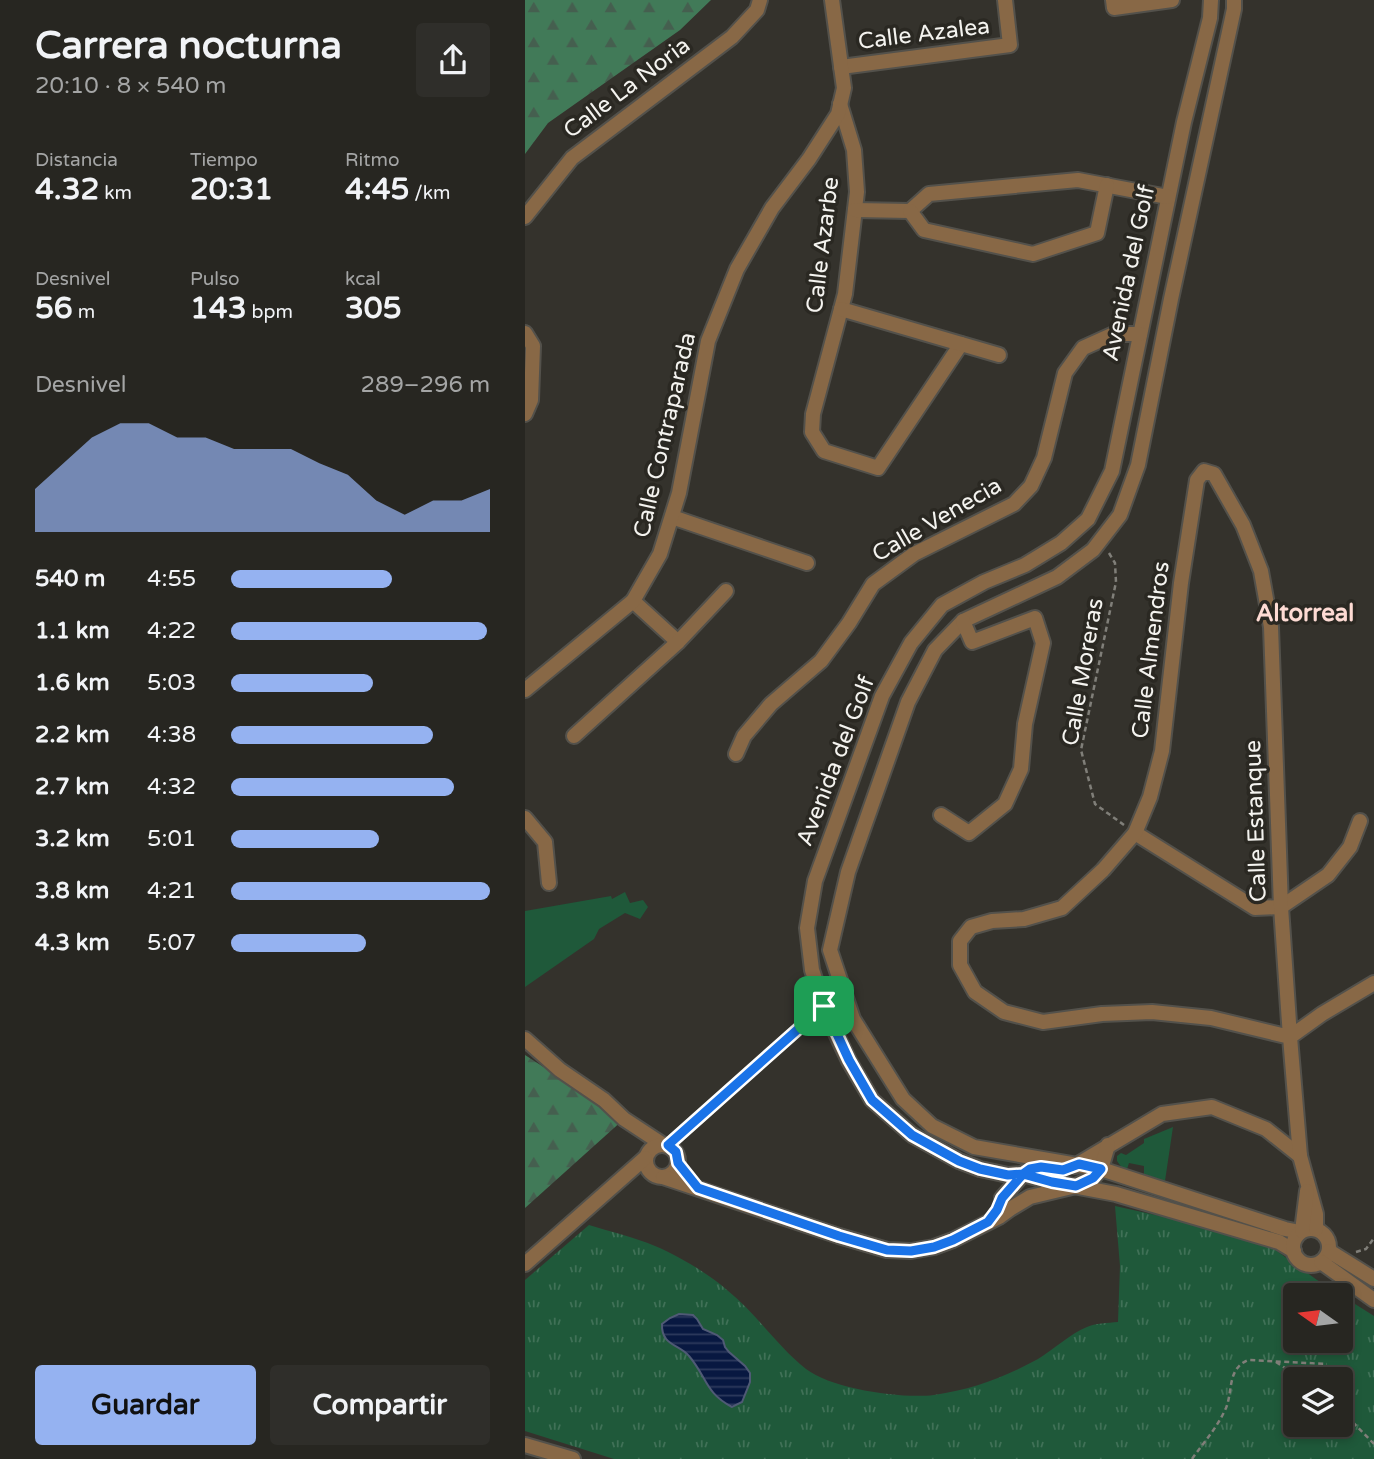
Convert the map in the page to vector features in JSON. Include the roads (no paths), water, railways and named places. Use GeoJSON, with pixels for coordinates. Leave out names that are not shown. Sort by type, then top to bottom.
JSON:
{"type":"FeatureCollection","features":[{"type":"Feature","properties":{"kind":"street","name":"Calle La Noria"},"geometry":{"type":"LineString","coordinates":[[525,217],[572,158],[731,37],[757,10],[760,0]]}},
{"type":"Feature","properties":{"kind":"street","name":"Calle Contraparada"},"geometry":{"type":"LineString","coordinates":[[525,690],[633,601],[660,554],[680,493],[708,341],[737,269],[772,208],[809,159],[838,114],[844,88],[832,0]]}},
{"type":"Feature","properties":{"kind":"street","name":"Calle Azalea"},"geometry":{"type":"LineString","coordinates":[[841,67],[1010,45],[1005,0]]}},
{"type":"Feature","properties":{"kind":"street"},"geometry":{"type":"LineString","coordinates":[[1113,0],[1114,8],[1172,0]]}},
{"type":"Feature","properties":{"kind":"street","name":"Avenida del Golf"},"geometry":{"type":"LineString","coordinates":[[1211,0],[1210,18],[1184,122],[1112,471],[1089,519],[1061,543],[1025,565],[942,604],[911,643],[882,696],[815,881],[807,928],[812,970],[824,1006],[849,1060],[872,1100],[912,1135],[959,1161],[980,1169],[1008,1175],[1023,1174],[1116,1194],[1279,1242],[1294,1251]]}},
{"type":"Feature","properties":{"kind":"street","name":"Avenida del Golf"},"geometry":{"type":"LineString","coordinates":[[1234,0],[1138,465],[1120,515],[1093,550],[1057,577],[963,621],[935,650],[908,702],[848,872],[830,950],[853,1019],[903,1099],[932,1126],[974,1146],[1101,1169],[1285,1230],[1306,1231]]}},
{"type":"Feature","properties":{"kind":"street","name":"Calle Azarbe"},"geometry":{"type":"LineString","coordinates":[[840,104],[854,150],[857,192],[845,294],[813,414],[811,432],[824,451],[878,468],[961,344]]}},
{"type":"Feature","properties":{"kind":"street"},"geometry":{"type":"LineString","coordinates":[[855,209],[910,211],[929,194],[1078,180],[1168,197]]}},
{"type":"Feature","properties":{"kind":"street"},"geometry":{"type":"LineString","coordinates":[[910,211],[924,230],[1033,254],[1097,233],[1107,186]]}},
{"type":"Feature","properties":{"kind":"street"},"geometry":{"type":"LineString","coordinates":[[841,309],[999,355]]}},
{"type":"Feature","properties":{"kind":"street"},"geometry":{"type":"LineString","coordinates":[[525,333],[533,346],[531,400],[525,414]]}},
{"type":"Feature","properties":{"kind":"street","name":"Calle Venecia"},"geometry":{"type":"LineString","coordinates":[[736,754],[744,736],[771,704],[821,662],[873,584],[914,554],[1014,504],[1031,486],[1044,458],[1065,373],[1083,348],[1114,334],[1140,334]]}},
{"type":"Feature","properties":{"kind":"street","name":"Calle Almendros"},"geometry":{"type":"LineString","coordinates":[[1204,471],[1197,480],[1181,583],[1162,751],[1150,797],[1135,833],[1103,870],[1062,908],[1024,919],[992,921],[971,927],[960,942],[960,965],[975,992],[1004,1012],[1043,1022],[1102,1014],[1153,1012],[1211,1018],[1290,1037]]}},
{"type":"Feature","properties":{"kind":"street","name":"Calle Estanque"},"geometry":{"type":"LineString","coordinates":[[1204,471],[1213,474],[1243,525],[1261,572],[1271,627],[1281,907],[1290,1037],[1300,1156],[1315,1214],[1306,1231]]}},
{"type":"Feature","properties":{"kind":"street"},"geometry":{"type":"LineString","coordinates":[[672,517],[807,563]]}},
{"type":"Feature","properties":{"kind":"street"},"geometry":{"type":"LineString","coordinates":[[574,736],[678,642],[726,591]]}},
{"type":"Feature","properties":{"kind":"street"},"geometry":{"type":"LineString","coordinates":[[633,601],[678,642]]}},
{"type":"Feature","properties":{"kind":"street"},"geometry":{"type":"LineString","coordinates":[[941,815],[969,833],[1005,804],[1021,769],[1025,724],[1043,643],[1035,618],[972,642],[963,621]]}},
{"type":"Feature","properties":{"kind":"street"},"geometry":{"type":"LineString","coordinates":[[525,818],[545,842],[549,883]]}},
{"type":"Feature","properties":{"kind":"street"},"geometry":{"type":"LineString","coordinates":[[1135,833],[1255,908],[1281,907],[1328,875],[1350,847],[1360,821]]}},
{"type":"Feature","properties":{"kind":"street"},"geometry":{"type":"LineString","coordinates":[[1290,1037],[1374,983]]}},
{"type":"Feature","properties":{"kind":"street"},"geometry":{"type":"LineString","coordinates":[[525,1264],[619,1183],[654,1147],[665,1145],[824,1006]]}},
{"type":"Feature","properties":{"kind":"street"},"geometry":{"type":"LineString","coordinates":[[525,1039],[560,1070],[604,1100],[624,1119],[676,1152],[678,1163],[698,1188]]}},
{"type":"Feature","properties":{"kind":"street"},"geometry":{"type":"LineString","coordinates":[[1023,1174],[1030,1169],[1041,1167],[1063,1170],[1079,1164],[1162,1114],[1212,1107],[1266,1129],[1300,1156]]}},
{"type":"Feature","properties":{"kind":"street"},"geometry":{"type":"LineString","coordinates":[[624,1119],[646,1156],[647,1167],[658,1176],[887,1250],[911,1251],[953,1240],[999,1217],[1006,1203],[1020,1195],[1023,1174],[1017,1166],[974,1146]]}},
{"type":"Feature","properties":{"kind":"street"},"geometry":{"type":"LineString","coordinates":[[1006,1203],[1076,1186],[1093,1178],[1101,1169],[1108,1145]]}},
{"type":"Feature","properties":{"kind":"street"},"geometry":{"type":"LineString","coordinates":[[619,1183],[673,1173],[678,1163]]}},
{"type":"Feature","properties":{"kind":"street"},"geometry":{"type":"LineString","coordinates":[[980,1169],[1000,1183],[1006,1203]]}},
{"type":"Feature","properties":{"kind":"street"},"geometry":{"type":"LineString","coordinates":[[1306,1231],[1321,1231],[1328,1240],[1325,1257],[1315,1264],[1304,1263],[1294,1251],[1294,1240],[1306,1231]]}},
{"type":"Feature","properties":{"kind":"street"},"geometry":{"type":"LineString","coordinates":[[1325,1257],[1347,1262],[1374,1279]]}},
{"type":"Feature","properties":{"kind":"street"},"geometry":{"type":"LineString","coordinates":[[1325,1257],[1374,1300]]}},
{"type":"Feature","properties":{"kind":"street"},"geometry":{"type":"LineString","coordinates":[[525,1445],[573,1459]]}},
{"type":"Feature","properties":{"kind":"water"},"geometry":{"type":"Polygon","coordinates":[[[679,1314],[693,1315],[703,1329],[723,1340],[729,1352],[745,1366],[750,1373],[750,1382],[742,1402],[732,1407],[723,1402],[711,1390],[689,1356],[665,1337],[662,1324],[679,1314]]]}},
{"type":"Feature","properties":{"kind":"district","name":"Altorreal"},"geometry":{"type":"Point","coordinates":[1305,613]}}]}
